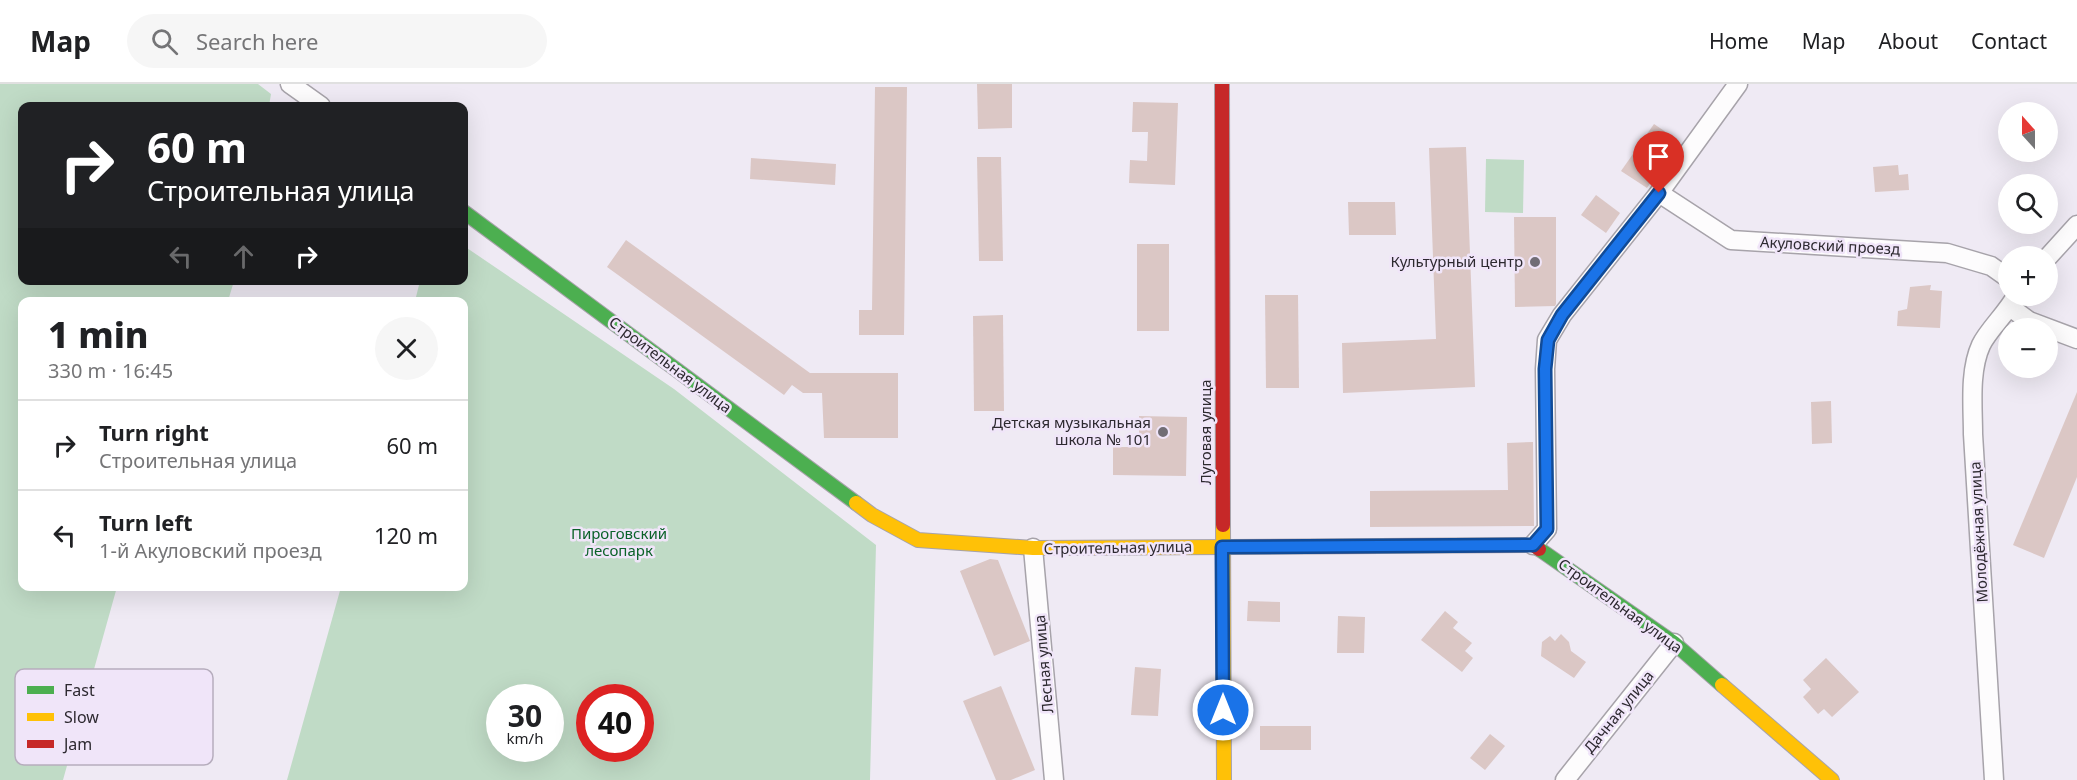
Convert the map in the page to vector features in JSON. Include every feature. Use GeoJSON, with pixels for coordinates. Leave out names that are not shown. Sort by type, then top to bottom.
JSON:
{"type":"FeatureCollection","features":[{"type":"Feature","properties":{"kind":"street"},"geometry":{"type":"LineString","coordinates":[[290,84],[315,102]]}},
{"type":"Feature","properties":{"kind":"street","name":"Луговая улица"},"geometry":{"type":"LineString","coordinates":[[1222,84],[1224,780]]}},
{"type":"Feature","properties":{"kind":"street"},"geometry":{"type":"LineString","coordinates":[[1533,545],[1547,529],[1545,369],[1548,340],[1562,315],[1659,193],[1738,84]]}},
{"type":"Feature","properties":{"kind":"street","name":"Акуловский проезд"},"geometry":{"type":"LineString","coordinates":[[1659,193],[1731,240],[1947,253],[1991,266],[1998,271]]}},
{"type":"Feature","properties":{"kind":"street","name":"Строительная улица"},"geometry":{"type":"LineString","coordinates":[[468,215],[872,515],[918,540],[1033,548],[1533,545],[1674,644],[1832,780]]}},
{"type":"Feature","properties":{"kind":"street"},"geometry":{"type":"LineString","coordinates":[[2058,246],[2077,225]]}},
{"type":"Feature","properties":{"kind":"street","name":"Молодёжная улица"},"geometry":{"type":"LineString","coordinates":[[1994,780],[1972,383],[1981,345],[2009,306]]}},
{"type":"Feature","properties":{"kind":"street"},"geometry":{"type":"LineString","coordinates":[[2017,306],[2029,321],[2077,339]]}},
{"type":"Feature","properties":{"kind":"street","name":"Лесная улица"},"geometry":{"type":"LineString","coordinates":[[1033,548],[1054,780]]}},
{"type":"Feature","properties":{"kind":"street","name":"Дачная улица"},"geometry":{"type":"LineString","coordinates":[[1565,780],[1674,644]]}},
{"type":"Feature","properties":{"kind":"green space"},"geometry":{"type":"Polygon","coordinates":[[[0,84],[258,84],[271,94],[270,102],[18,102],[18,285],[233,285],[229,297],[18,297],[18,591],[116,591],[94,669],[15,669],[15,765],[67,765],[63,780],[0,780],[0,84]]]}},
{"type":"Feature","properties":{"kind":"green space"},"geometry":{"type":"Polygon","coordinates":[[[1486,159],[1524,160],[1523,213],[1485,212],[1486,159]]]}},
{"type":"Feature","properties":{"kind":"green space","name":"Пироговский лесопарк"},"geometry":{"type":"Polygon","coordinates":[[[468,249],[674,389],[876,545],[870,780],[287,780],[340,591],[468,591],[468,297],[416,297],[419,285],[468,285],[468,249]]]}},
{"type":"Feature","properties":{"kind":"building"},"geometry":{"type":"Polygon","coordinates":[[[977,84],[1012,84],[1012,128],[978,129],[977,84]]]}},
{"type":"Feature","properties":{"kind":"building"},"geometry":{"type":"Polygon","coordinates":[[[875,87],[907,87],[904,335],[859,335],[859,310],[872,310],[875,87]]]}},
{"type":"Feature","properties":{"kind":"building"},"geometry":{"type":"Polygon","coordinates":[[[1133,102],[1178,103],[1175,185],[1129,183],[1130,160],[1147,161],[1148,132],[1132,132],[1133,102]]]}},
{"type":"Feature","properties":{"kind":"building"},"geometry":{"type":"Polygon","coordinates":[[[1654,124],[1679,141],[1647,188],[1621,171],[1654,124]]]}},
{"type":"Feature","properties":{"kind":"building"},"geometry":{"type":"Polygon","coordinates":[[[1466,147],[1475,387],[1343,393],[1342,343],[1436,339],[1429,148],[1466,147]]]}},
{"type":"Feature","properties":{"kind":"building"},"geometry":{"type":"Polygon","coordinates":[[[977,157],[1001,157],[1003,261],[979,261],[977,157]]]}},
{"type":"Feature","properties":{"kind":"building"},"geometry":{"type":"Polygon","coordinates":[[[751,158],[836,164],[835,185],[750,179],[751,158]]]}},
{"type":"Feature","properties":{"kind":"building"},"geometry":{"type":"Polygon","coordinates":[[[1898,165],[1899,175],[1908,174],[1909,190],[1875,192],[1873,167],[1898,165]]]}},
{"type":"Feature","properties":{"kind":"building"},"geometry":{"type":"Polygon","coordinates":[[[1596,195],[1620,213],[1606,233],[1581,215],[1596,195]]]}},
{"type":"Feature","properties":{"kind":"building"},"geometry":{"type":"Polygon","coordinates":[[[1348,202],[1395,202],[1396,235],[1349,235],[1348,202]]]}},
{"type":"Feature","properties":{"kind":"building","name":"Культурный центр"},"geometry":{"type":"Polygon","coordinates":[[[1514,217],[1556,217],[1555,306],[1515,307],[1514,217]]]}},
{"type":"Feature","properties":{"kind":"building"},"geometry":{"type":"Polygon","coordinates":[[[626,240],[810,373],[898,373],[898,438],[824,438],[822,393],[803,393],[792,385],[784,395],[607,267],[626,240]]]}},
{"type":"Feature","properties":{"kind":"building"},"geometry":{"type":"Polygon","coordinates":[[[1137,244],[1169,244],[1169,331],[1137,331],[1137,244]]]}},
{"type":"Feature","properties":{"kind":"building"},"geometry":{"type":"Polygon","coordinates":[[[1931,285],[1930,290],[1942,291],[1940,328],[1897,326],[1898,311],[1907,309],[1910,287],[1931,285]]]}},
{"type":"Feature","properties":{"kind":"building"},"geometry":{"type":"Polygon","coordinates":[[[1265,295],[1298,295],[1299,388],[1266,388],[1265,295]]]}},
{"type":"Feature","properties":{"kind":"building"},"geometry":{"type":"Polygon","coordinates":[[[1003,315],[1004,411],[974,411],[973,316],[1003,315]]]}},
{"type":"Feature","properties":{"kind":"building"},"geometry":{"type":"Polygon","coordinates":[[[2077,392],[2077,477],[2044,558],[2013,545],[2077,392]]]}},
{"type":"Feature","properties":{"kind":"building"},"geometry":{"type":"Polygon","coordinates":[[[1831,401],[1832,443],[1812,444],[1811,402],[1831,401]]]}},
{"type":"Feature","properties":{"kind":"building","name":"Детская музыкальная школа № 101"},"geometry":{"type":"Polygon","coordinates":[[[1139,416],[1187,417],[1186,476],[1113,475],[1113,447],[1139,447],[1139,416]]]}},
{"type":"Feature","properties":{"kind":"building"},"geometry":{"type":"Polygon","coordinates":[[[1533,442],[1534,526],[1370,527],[1370,491],[1508,490],[1507,443],[1533,442]]]}},
{"type":"Feature","properties":{"kind":"building"},"geometry":{"type":"Polygon","coordinates":[[[990,559],[998,560],[1030,641],[994,656],[960,571],[990,559]]]}},
{"type":"Feature","properties":{"kind":"building"},"geometry":{"type":"Polygon","coordinates":[[[1248,601],[1280,602],[1280,622],[1247,621],[1248,601]]]}},
{"type":"Feature","properties":{"kind":"building"},"geometry":{"type":"Polygon","coordinates":[[[1445,611],[1458,622],[1453,628],[1472,643],[1465,651],[1473,658],[1462,672],[1421,640],[1445,611]]]}},
{"type":"Feature","properties":{"kind":"building"},"geometry":{"type":"Polygon","coordinates":[[[1338,616],[1365,617],[1364,653],[1337,653],[1338,616]]]}},
{"type":"Feature","properties":{"kind":"building"},"geometry":{"type":"Polygon","coordinates":[[[1561,634],[1569,642],[1571,651],[1586,662],[1574,678],[1541,656],[1542,642],[1550,636],[1555,641],[1561,634]]]}},
{"type":"Feature","properties":{"kind":"building"},"geometry":{"type":"Polygon","coordinates":[[[1826,658],[1859,692],[1832,717],[1824,709],[1818,714],[1803,697],[1811,689],[1803,680],[1826,658]]]}},
{"type":"Feature","properties":{"kind":"building"},"geometry":{"type":"Polygon","coordinates":[[[1135,667],[1161,669],[1158,716],[1131,715],[1135,667]]]}},
{"type":"Feature","properties":{"kind":"building"},"geometry":{"type":"Polygon","coordinates":[[[1001,686],[1035,770],[1011,780],[996,780],[963,701],[1001,686]]]}},
{"type":"Feature","properties":{"kind":"building"},"geometry":{"type":"Polygon","coordinates":[[[1260,726],[1311,726],[1311,750],[1260,750],[1260,726]]]}},
{"type":"Feature","properties":{"kind":"building"},"geometry":{"type":"Polygon","coordinates":[[[1490,734],[1505,746],[1485,770],[1470,758],[1490,734]]]}},
{"type":"Feature","properties":{"kind":"traffic: fast"},"geometry":{"type":"LineString","coordinates":[[468,215],[856,503]]}},
{"type":"Feature","properties":{"kind":"traffic: fast"},"geometry":{"type":"LineString","coordinates":[[1539,549],[1674,643],[1722,685]]}},
{"type":"Feature","properties":{"kind":"traffic: slow"},"geometry":{"type":"LineString","coordinates":[[856,503],[872,515],[918,540],[1033,548],[1230,547]]}},
{"type":"Feature","properties":{"kind":"traffic: slow"},"geometry":{"type":"LineString","coordinates":[[1223,525],[1224,780]]}},
{"type":"Feature","properties":{"kind":"traffic: slow"},"geometry":{"type":"LineString","coordinates":[[1722,685],[1832,780]]}},
{"type":"Feature","properties":{"kind":"traffic: jam"},"geometry":{"type":"LineString","coordinates":[[1222,84],[1223,525]]}},
{"type":"Feature","properties":{"kind":"traffic: jam"},"geometry":{"type":"LineString","coordinates":[[1230,547],[1533,545],[1539,549]]}},
{"type":"Feature","properties":{"kind":"place","name":"Культурный центр"},"geometry":{"type":"Point","coordinates":[1535,262]}},
{"type":"Feature","properties":{"kind":"place","name":"Детская музыкальная школа № 101"},"geometry":{"type":"Point","coordinates":[1163,432]}},
{"type":"Feature","properties":{"kind":"route"},"geometry":{"type":"LineString","coordinates":[[1223,710],[1222,547],[1533,545],[1547,529],[1545,369],[1548,340],[1562,315],[1659,193]]}}]}
